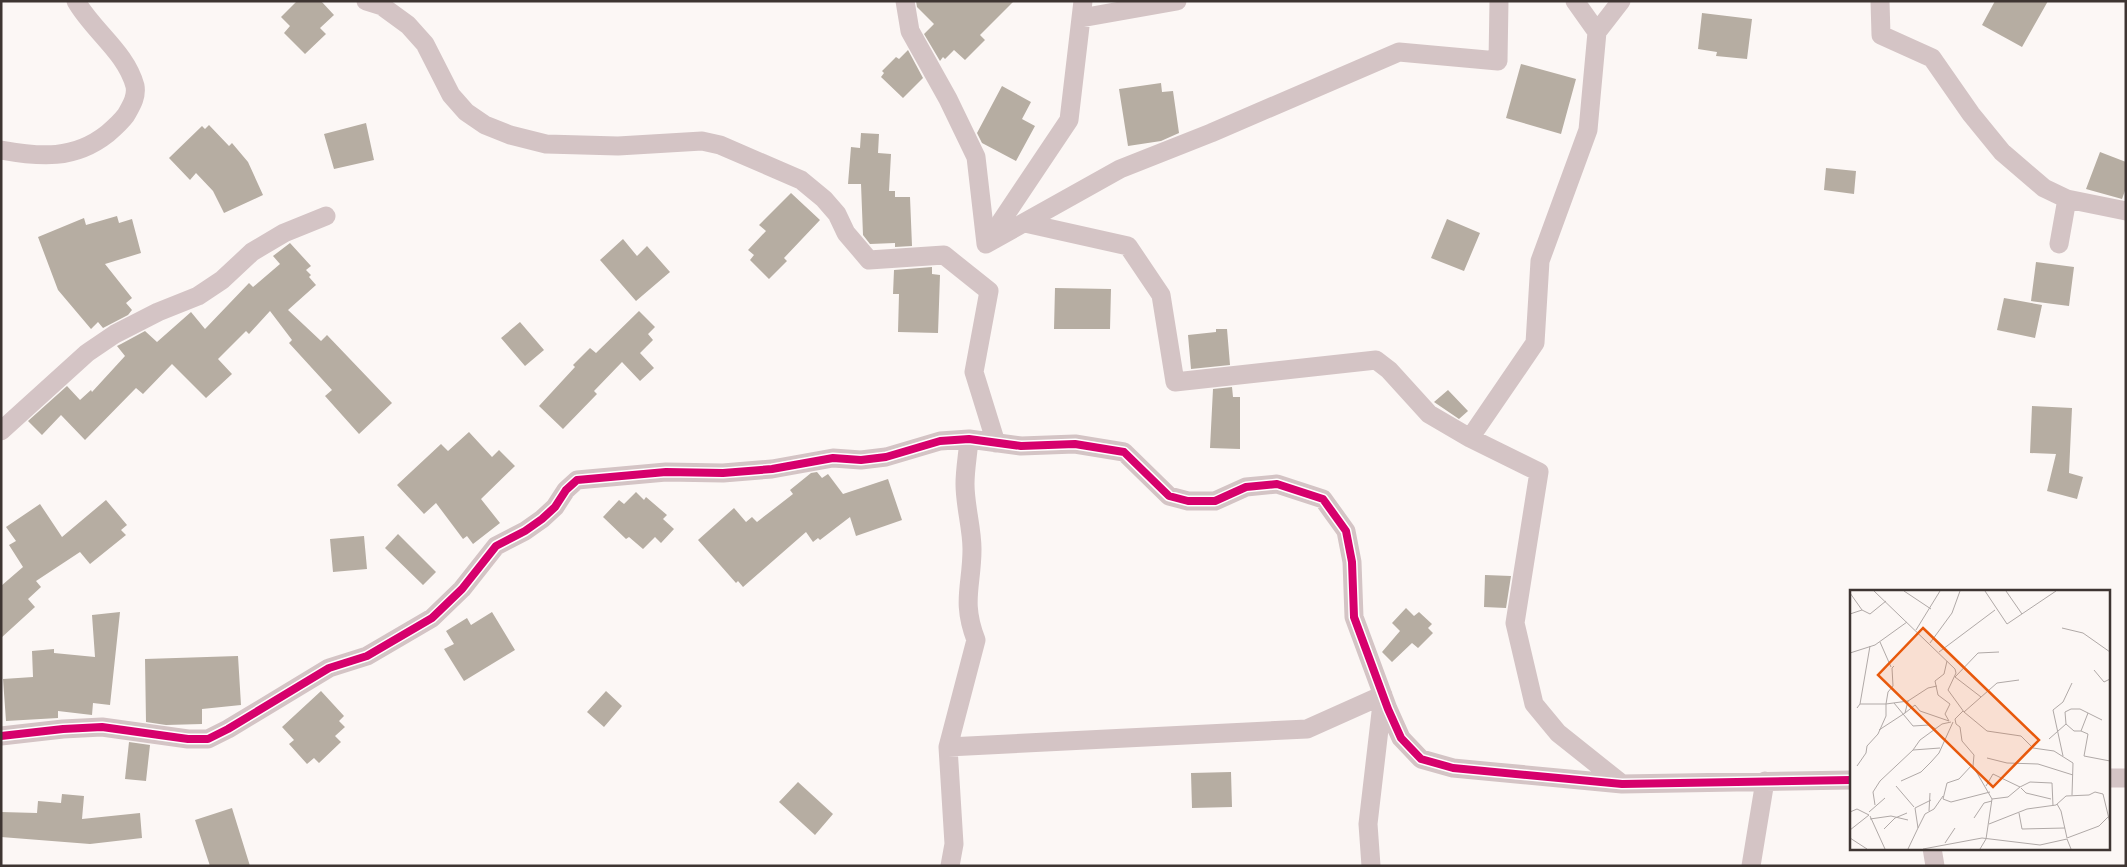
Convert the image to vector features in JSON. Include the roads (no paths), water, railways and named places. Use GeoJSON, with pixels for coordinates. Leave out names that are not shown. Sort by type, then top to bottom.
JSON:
{"type":"FeatureCollection","features":[{"type":"Feature","properties":{"kind":"street"},"geometry":{"type":"LineString","coordinates":[[1,150],[47,156],[78,151],[99,140],[120,123],[134,101],[135,88],[119,54],[82,11],[76,1]]}},
{"type":"Feature","properties":{"kind":"street"},"geometry":{"type":"LineString","coordinates":[[366,1],[382,6],[398,17],[414,32],[425,44],[451,95],[466,112],[484,126],[546,144],[618,146],[702,141],[720,145],[801,180],[824,199],[837,214],[846,233],[869,260],[944,255],[990,291],[974,372],[996,443]]}},
{"type":"Feature","properties":{"kind":"street"},"geometry":{"type":"LineString","coordinates":[[403,1],[414,32]]}},
{"type":"Feature","properties":{"kind":"street"},"geometry":{"type":"LineString","coordinates":[[905,1],[910,31],[948,99],[976,157],[986,244]]}},
{"type":"Feature","properties":{"kind":"street"},"geometry":{"type":"LineString","coordinates":[[986,244],[1069,120],[1082,10],[1177,1]]}},
{"type":"Feature","properties":{"kind":"street"},"geometry":{"type":"LineString","coordinates":[[986,244],[1120,169],[1211,133],[1399,52],[1498,61],[1499,1]]}},
{"type":"Feature","properties":{"kind":"street"},"geometry":{"type":"LineString","coordinates":[[1575,1],[1597,32]]}},
{"type":"Feature","properties":{"kind":"street"},"geometry":{"type":"LineString","coordinates":[[1470,438],[1535,343],[1540,261],[1588,130],[1597,32],[1621,1]]}},
{"type":"Feature","properties":{"kind":"street"},"geometry":{"type":"LineString","coordinates":[[1880,1],[1881,35],[1932,58],[1971,114],[2002,152],[2044,188],[2068,199],[2126,211]]}},
{"type":"Feature","properties":{"kind":"street"},"geometry":{"type":"LineString","coordinates":[[2059,244],[2068,199]]}},
{"type":"Feature","properties":{"kind":"street"},"geometry":{"type":"LineString","coordinates":[[1,431],[88,353],[115,334],[158,312],[198,296],[222,280],[252,252],[284,233],[326,216]]}},
{"type":"Feature","properties":{"kind":"street"},"geometry":{"type":"LineString","coordinates":[[1025,222],[1128,246],[1161,295],[1176,382],[1376,360],[1390,370],[1429,414],[1470,438],[1539,472],[1515,623],[1534,704],[1558,733],[1622,784]]}},
{"type":"Feature","properties":{"kind":"street"},"geometry":{"type":"LineString","coordinates":[[950,866],[954,844],[948,747],[976,640],[969,623],[967,608],[967,590],[972,550],[965,486],[969,439]]}},
{"type":"Feature","properties":{"kind":"street"},"geometry":{"type":"LineString","coordinates":[[1,736],[102,727],[188,739],[208,739],[228,730],[329,668],[367,656],[432,618],[462,589],[496,546],[525,531],[542,519],[555,507],[566,490],[577,480],[666,472],[722,473],[772,469],[833,458],[861,460],[886,457],[940,441],[969,439],[1022,446],[1075,444],[1124,452],[1168,496],[1188,501],[1215,501],[1246,487],[1277,484],[1322,499],[1346,531],[1352,562],[1354,617],[1383,696],[1401,738],[1421,759],[1453,768],[1622,784],[1850,780]]}},
{"type":"Feature","properties":{"kind":"street"},"geometry":{"type":"LineString","coordinates":[[948,747],[1307,729],[1383,696]]}},
{"type":"Feature","properties":{"kind":"street"},"geometry":{"type":"LineString","coordinates":[[1371,866],[1368,824],[1383,696]]}},
{"type":"Feature","properties":{"kind":"street"},"geometry":{"type":"LineString","coordinates":[[2110,778],[2126,778]]}},
{"type":"Feature","properties":{"kind":"street"},"geometry":{"type":"LineString","coordinates":[[1751,866],[1765,781]]}},
{"type":"Feature","properties":{"kind":"street"},"geometry":{"type":"LineString","coordinates":[[1932,850],[1935,866]]}}]}
